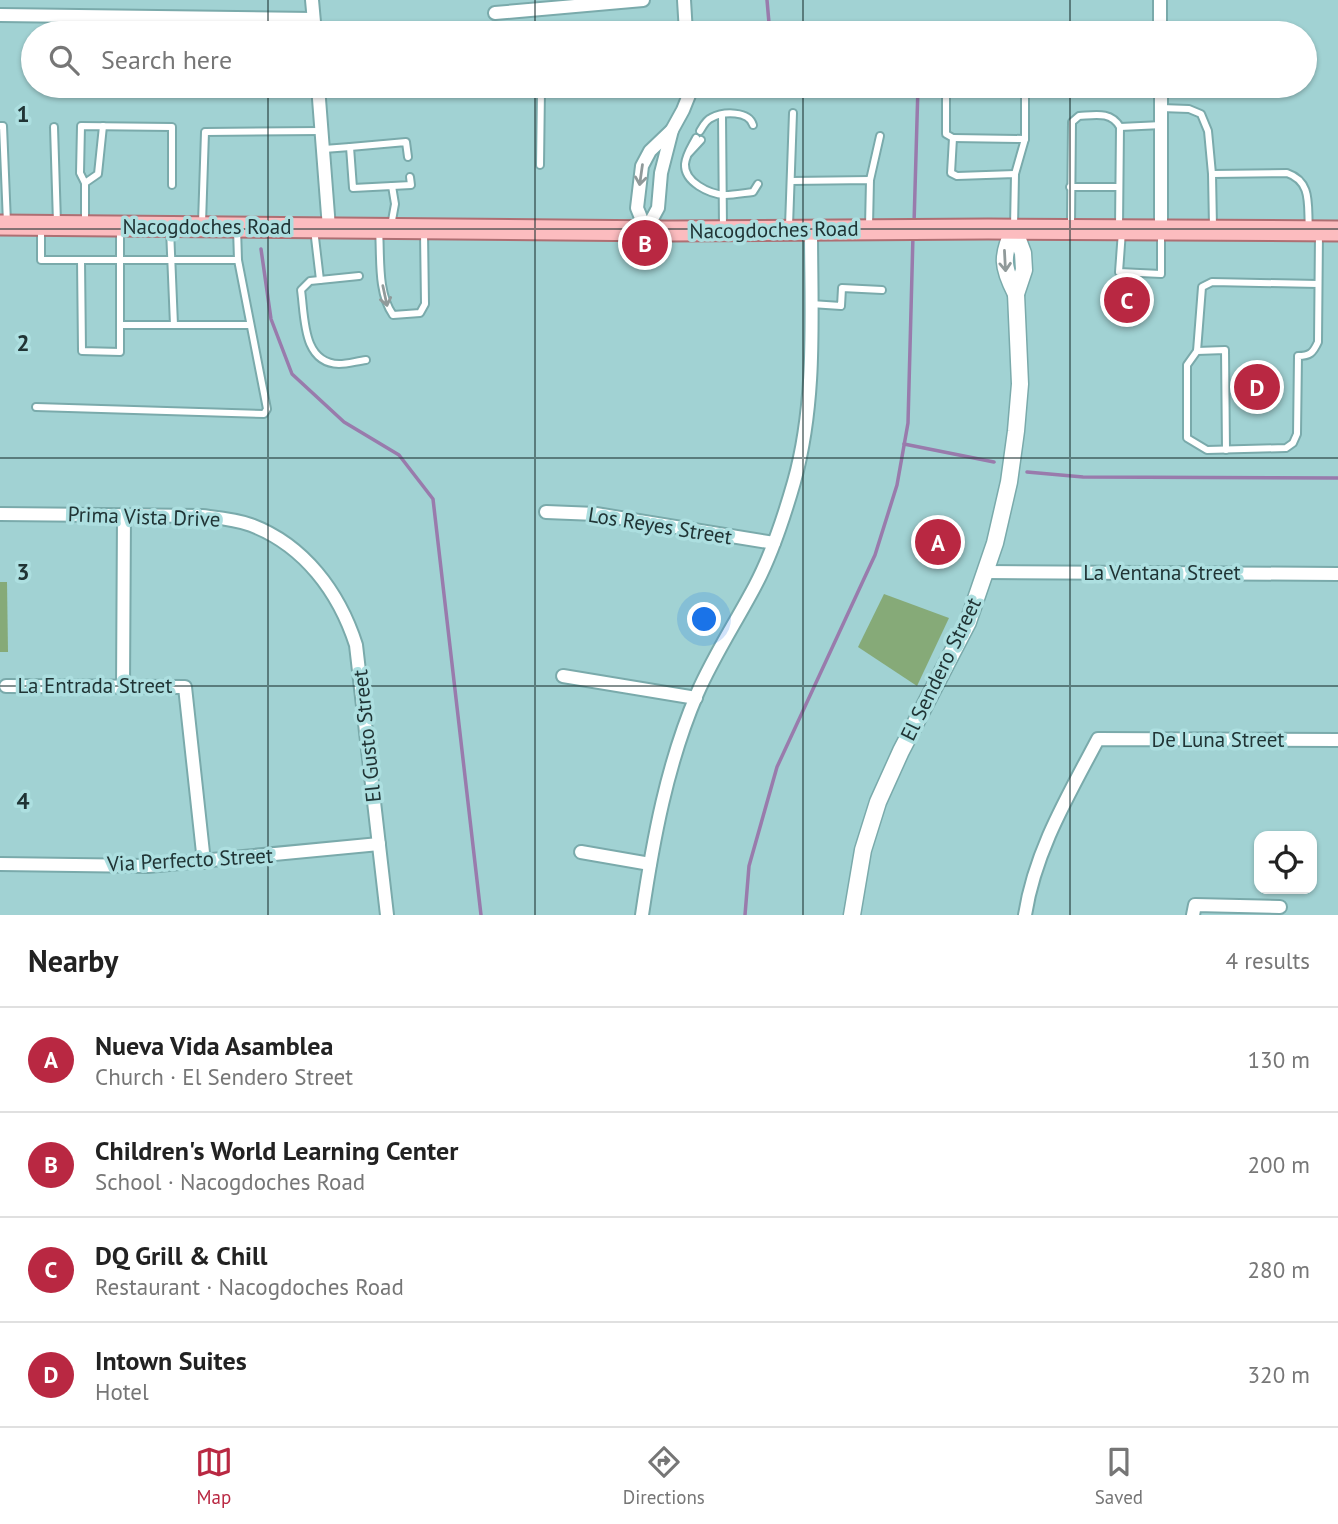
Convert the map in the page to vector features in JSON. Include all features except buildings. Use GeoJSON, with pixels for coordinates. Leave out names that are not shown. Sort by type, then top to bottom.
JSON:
{"type":"FeatureCollection","features":[{"type":"Feature","properties":{"kind":"main road","name":"Nacogdoches Road"},"geometry":{"type":"LineString","coordinates":[[4,225],[1322,231]]}},
{"type":"Feature","properties":{"kind":"street"},"geometry":{"type":"LineString","coordinates":[[0,15],[313,19],[312,0]]}},
{"type":"Feature","properties":{"kind":"street"},"geometry":{"type":"LineString","coordinates":[[495,13],[643,0]]}},
{"type":"Feature","properties":{"kind":"street"},"geometry":{"type":"LineString","coordinates":[[684,0],[685,21]]}},
{"type":"Feature","properties":{"kind":"street"},"geometry":{"type":"LineString","coordinates":[[1160,0],[1160,21]]}},
{"type":"Feature","properties":{"kind":"street"},"geometry":{"type":"LineString","coordinates":[[319,98],[323,149],[321,227]]}},
{"type":"Feature","properties":{"kind":"street"},"geometry":{"type":"LineString","coordinates":[[646,230],[658,208],[661,173],[672,130],[686,98]]}},
{"type":"Feature","properties":{"kind":"street"},"geometry":{"type":"LineString","coordinates":[[1161,98],[1161,230]]}},
{"type":"Feature","properties":{"kind":"street"},"geometry":{"type":"LineString","coordinates":[[646,230],[637,208],[642,166],[649,151],[672,130]]}},
{"type":"Feature","properties":{"kind":"street"},"geometry":{"type":"LineString","coordinates":[[642,915],[650,864],[674,757],[695,698],[756,584],[774,543],[794,481],[808,413],[811,229]]}},
{"type":"Feature","properties":{"kind":"street","name":"El Sendero Street"},"geometry":{"type":"LineString","coordinates":[[852,915],[863,850],[878,802],[901,751],[959,641],[995,543],[1009,482],[1020,384],[1016,294],[1006,274],[1004,249],[1014,229]]}},
{"type":"Feature","properties":{"kind":"street","name":"Los Reyes Street"},"geometry":{"type":"LineString","coordinates":[[546,512],[596,514],[774,543]]}},
{"type":"Feature","properties":{"kind":"street","name":"Prima Vista Drive"},"geometry":{"type":"LineString","coordinates":[[0,514],[124,514],[202,516],[234,520],[266,532],[314,569]]}},
{"type":"Feature","properties":{"kind":"street"},"geometry":{"type":"LineString","coordinates":[[123,687],[124,514]]}},
{"type":"Feature","properties":{"kind":"street","name":"El Gusto Street"},"geometry":{"type":"LineString","coordinates":[[314,569],[342,608],[356,645],[387,915]]}},
{"type":"Feature","properties":{"kind":"street","name":"La Ventana Street"},"geometry":{"type":"LineString","coordinates":[[985,572],[1338,575]]}},
{"type":"Feature","properties":{"kind":"street"},"geometry":{"type":"LineString","coordinates":[[563,676],[695,698]]}},
{"type":"Feature","properties":{"kind":"street","name":"La Entrada Street"},"geometry":{"type":"LineString","coordinates":[[6,686],[185,687],[204,862]]}},
{"type":"Feature","properties":{"kind":"street","name":"De Luna Street"},"geometry":{"type":"LineString","coordinates":[[1024,915],[1037,864],[1050,830],[1098,739],[1338,740]]}},
{"type":"Feature","properties":{"kind":"street","name":"Via Perfecto Street"},"geometry":{"type":"LineString","coordinates":[[0,864],[148,866],[379,844]]}},
{"type":"Feature","properties":{"kind":"street"},"geometry":{"type":"LineString","coordinates":[[581,852],[650,864]]}},
{"type":"Feature","properties":{"kind":"street"},"geometry":{"type":"LineString","coordinates":[[1193,915],[1195,905],[1280,907]]}},
{"type":"Feature","properties":{"kind":"lane"},"geometry":{"type":"LineString","coordinates":[[540,165],[541,98]]}},
{"type":"Feature","properties":{"kind":"lane"},"geometry":{"type":"LineString","coordinates":[[946,98],[946,134],[953,138],[1026,139]]}},
{"type":"Feature","properties":{"kind":"lane"},"geometry":{"type":"LineString","coordinates":[[1014,229],[1015,174],[1026,139],[1025,98]]}},
{"type":"Feature","properties":{"kind":"lane"},"geometry":{"type":"LineString","coordinates":[[1161,108],[1195,110],[1201,114],[1208,131],[1213,231]]}},
{"type":"Feature","properties":{"kind":"lane"},"geometry":{"type":"LineString","coordinates":[[789,229],[793,113]]}},
{"type":"Feature","properties":{"kind":"lane"},"geometry":{"type":"LineString","coordinates":[[722,115],[723,230]]}},
{"type":"Feature","properties":{"kind":"lane"},"geometry":{"type":"LineString","coordinates":[[1071,229],[1072,122],[1079,116],[1106,115],[1115,118],[1119,127],[1119,272],[1161,274],[1161,230]]}},
{"type":"Feature","properties":{"kind":"lane"},"geometry":{"type":"LineString","coordinates":[[753,125],[747,116],[714,116],[708,120],[698,146],[688,154],[685,165],[691,180],[705,189],[723,195],[753,192],[758,184]]}},
{"type":"Feature","properties":{"kind":"lane"},"geometry":{"type":"LineString","coordinates":[[1119,127],[1161,125]]}},
{"type":"Feature","properties":{"kind":"lane"},"geometry":{"type":"LineString","coordinates":[[0,126],[3,126],[4,225]]}},
{"type":"Feature","properties":{"kind":"lane"},"geometry":{"type":"LineString","coordinates":[[85,225],[85,183],[80,173],[81,126],[172,127],[172,185]]}},
{"type":"Feature","properties":{"kind":"lane"},"geometry":{"type":"LineString","coordinates":[[85,183],[98,174],[103,126]]}},
{"type":"Feature","properties":{"kind":"lane"},"geometry":{"type":"LineString","coordinates":[[54,127],[49,225],[41,260],[239,260]]}},
{"type":"Feature","properties":{"kind":"lane"},"geometry":{"type":"LineString","coordinates":[[202,227],[205,132],[321,131]]}},
{"type":"Feature","properties":{"kind":"lane"},"geometry":{"type":"LineString","coordinates":[[875,229],[870,180],[880,136]]}},
{"type":"Feature","properties":{"kind":"lane"},"geometry":{"type":"LineString","coordinates":[[953,138],[951,173],[957,176],[1015,174]]}},
{"type":"Feature","properties":{"kind":"lane"},"geometry":{"type":"LineString","coordinates":[[323,149],[407,142],[408,157]]}},
{"type":"Feature","properties":{"kind":"lane"},"geometry":{"type":"LineString","coordinates":[[350,147],[353,188],[411,185],[410,177]]}},
{"type":"Feature","properties":{"kind":"lane"},"geometry":{"type":"LineString","coordinates":[[1212,174],[1287,173],[1298,177],[1306,188],[1322,231],[1318,342],[1313,352],[1307,356],[1298,356],[1297,434],[1293,443],[1286,448],[1207,450],[1187,438],[1187,365],[1197,351],[1202,287],[1212,282],[1318,284]]}},
{"type":"Feature","properties":{"kind":"lane"},"geometry":{"type":"LineString","coordinates":[[791,181],[870,180]]}},
{"type":"Feature","properties":{"kind":"lane"},"geometry":{"type":"LineString","coordinates":[[393,186],[395,204],[385,228],[384,293],[387,306],[393,315],[420,313],[425,304],[424,228]]}},
{"type":"Feature","properties":{"kind":"lane"},"geometry":{"type":"LineString","coordinates":[[1070,187],[1119,187]]}},
{"type":"Feature","properties":{"kind":"lane"},"geometry":{"type":"LineString","coordinates":[[81,260],[82,351],[120,352],[120,226]]}},
{"type":"Feature","properties":{"kind":"lane"},"geometry":{"type":"LineString","coordinates":[[170,226],[173,326]]}},
{"type":"Feature","properties":{"kind":"lane"},"geometry":{"type":"LineString","coordinates":[[36,407],[264,414],[267,410],[239,260],[237,227]]}},
{"type":"Feature","properties":{"kind":"lane"},"geometry":{"type":"LineString","coordinates":[[320,280],[321,227]]}},
{"type":"Feature","properties":{"kind":"lane"},"geometry":{"type":"LineString","coordinates":[[359,276],[310,281],[301,290],[309,346],[325,362],[340,364],[366,360]]}},
{"type":"Feature","properties":{"kind":"lane"},"geometry":{"type":"LineString","coordinates":[[811,304],[841,306],[842,288],[882,290]]}},
{"type":"Feature","properties":{"kind":"lane"},"geometry":{"type":"LineString","coordinates":[[120,325],[250,325]]}},
{"type":"Feature","properties":{"kind":"lane"},"geometry":{"type":"LineString","coordinates":[[1197,351],[1225,351],[1226,450]]}},
{"type":"Feature","properties":{"kind":"green space"},"geometry":{"type":"Polygon","coordinates":[[[0,582],[7,582],[8,652],[0,652],[0,582]]]}},
{"type":"Feature","properties":{"kind":"green space"},"geometry":{"type":"Polygon","coordinates":[[[884,594],[949,618],[917,686],[858,647],[884,594]]]}},
{"type":"Feature","properties":{"kind":"waterway"},"geometry":{"type":"LineString","coordinates":[[767,0],[769,21]]}},
{"type":"Feature","properties":{"kind":"waterway"},"geometry":{"type":"LineString","coordinates":[[914,224],[918,98]]}},
{"type":"Feature","properties":{"kind":"waterway"},"geometry":{"type":"LineString","coordinates":[[745,915],[749,866],[777,767],[875,555],[897,485],[908,423],[913,235]]}},
{"type":"Feature","properties":{"kind":"waterway"},"geometry":{"type":"LineString","coordinates":[[261,249],[271,319],[292,374],[344,422],[399,455],[433,499],[481,915]]}},
{"type":"Feature","properties":{"kind":"waterway"},"geometry":{"type":"LineString","coordinates":[[904,444],[994,462]]}},
{"type":"Feature","properties":{"kind":"waterway"},"geometry":{"type":"LineString","coordinates":[[1027,472],[1083,477],[1338,478]]}},
{"type":"Feature","properties":{"kind":"place","name":"Children's World Learning Center"},"geometry":{"type":"Point","coordinates":[645,243]}},
{"type":"Feature","properties":{"kind":"place","name":"DQ Grill & Chill"},"geometry":{"type":"Point","coordinates":[1127,300]}},
{"type":"Feature","properties":{"kind":"place","name":"Intown Suites"},"geometry":{"type":"Point","coordinates":[1257,387]}},
{"type":"Feature","properties":{"kind":"place","name":"Nueva Vida Asamblea"},"geometry":{"type":"Point","coordinates":[938,542]}}]}
